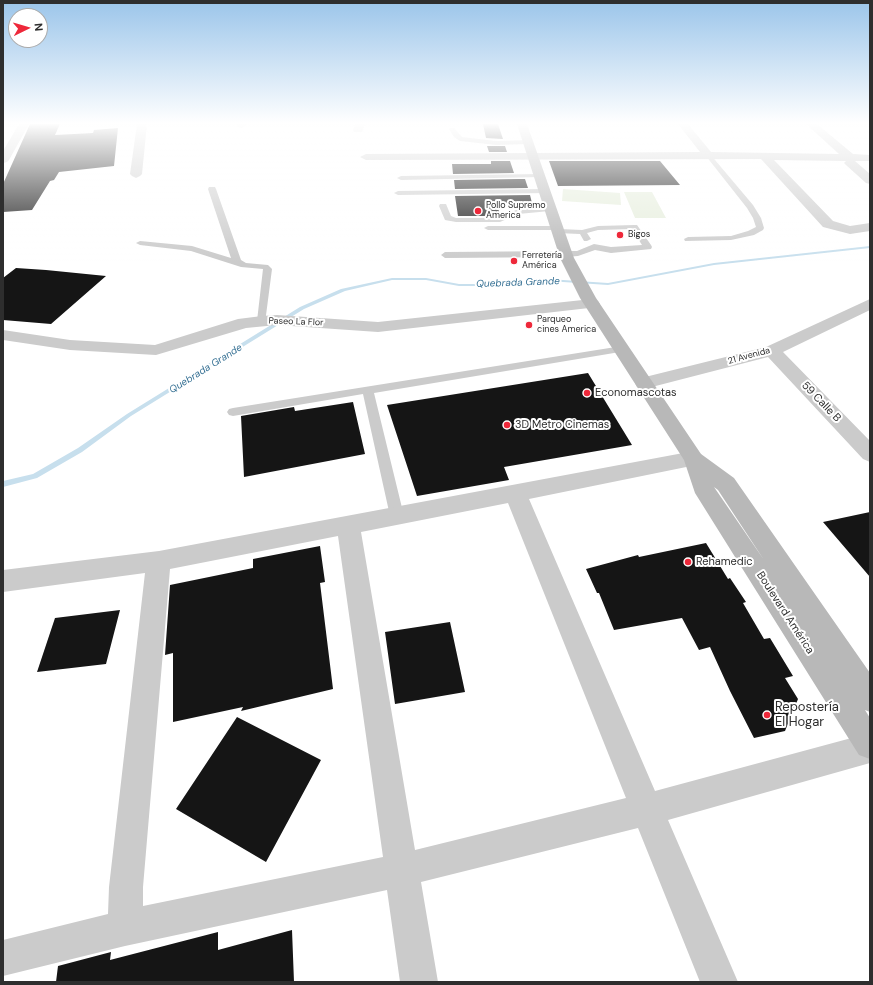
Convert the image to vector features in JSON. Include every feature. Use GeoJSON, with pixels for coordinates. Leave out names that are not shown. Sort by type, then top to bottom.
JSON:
{"type":"FeatureCollection","features":[{"type":"Feature","properties":{"kind":"main road","name":"Boulevard América"},"geometry":{"type":"LineString","coordinates":[[537,170],[566,256],[590,301],[694,459],[703,487],[870,744]]}},
{"type":"Feature","properties":{"kind":"main road","name":"Boulevard América"},"geometry":{"type":"LineString","coordinates":[[694,459],[726,484],[870,698]]}},
{"type":"Feature","properties":{"kind":"street"},"geometry":{"type":"LineString","coordinates":[[136,170],[136,174]]}},
{"type":"Feature","properties":{"kind":"street"},"geometry":{"type":"LineString","coordinates":[[777,170],[828,224],[850,230],[870,227]]}},
{"type":"Feature","properties":{"kind":"street"},"geometry":{"type":"LineString","coordinates":[[859,170],[870,180]]}},
{"type":"Feature","properties":{"kind":"street","name":"Paseo La Flor"},"geometry":{"type":"LineString","coordinates":[[3,335],[70,345],[156,350],[244,323],[269,320],[378,327],[590,301]]}},
{"type":"Feature","properties":{"kind":"street","name":"21 Avenida"},"geometry":{"type":"LineString","coordinates":[[644,383],[772,351],[867,308]]}},
{"type":"Feature","properties":{"kind":"street","name":"59 Calle B"},"geometry":{"type":"LineString","coordinates":[[772,351],[870,454]]}},
{"type":"Feature","properties":{"kind":"street"},"geometry":{"type":"LineString","coordinates":[[3,581],[159,561],[694,459]]}},
{"type":"Feature","properties":{"kind":"street"},"geometry":{"type":"LineString","coordinates":[[515,493],[719,982]]}},
{"type":"Feature","properties":{"kind":"street"},"geometry":{"type":"LineString","coordinates":[[348,525],[419,982]]}},
{"type":"Feature","properties":{"kind":"street"},"geometry":{"type":"LineString","coordinates":[[125,928],[126,887],[159,561]]}},
{"type":"Feature","properties":{"kind":"street"},"geometry":{"type":"LineString","coordinates":[[3,958],[125,928],[401,870],[648,809],[870,748]]}},
{"type":"Feature","properties":{"kind":"lane"},"geometry":{"type":"LineString","coordinates":[[688,239],[731,238],[751,233],[760,228],[757,218],[750,207],[720,170]]}},
{"type":"Feature","properties":{"kind":"lane"},"geometry":{"type":"LineString","coordinates":[[401,178],[539,176]]}},
{"type":"Feature","properties":{"kind":"lane"},"geometry":{"type":"LineString","coordinates":[[212,189],[237,262]]}},
{"type":"Feature","properties":{"kind":"lane"},"geometry":{"type":"LineString","coordinates":[[398,193],[544,191]]}},
{"type":"Feature","properties":{"kind":"lane"},"geometry":{"type":"LineString","coordinates":[[444,206],[448,218],[456,220],[500,220],[516,212],[550,209]]}},
{"type":"Feature","properties":{"kind":"lane"},"geometry":{"type":"LineString","coordinates":[[445,255],[566,256],[592,248],[611,250],[647,248],[648,246],[634,226],[598,228],[582,232],[557,229],[456,228]]}},
{"type":"Feature","properties":{"kind":"lane"},"geometry":{"type":"LineString","coordinates":[[582,232],[592,248]]}},
{"type":"Feature","properties":{"kind":"lane"},"geometry":{"type":"LineString","coordinates":[[140,243],[192,249],[244,265],[265,267],[268,269],[269,320]]}},
{"type":"Feature","properties":{"kind":"lane"},"geometry":{"type":"LineString","coordinates":[[233,412],[622,350]]}},
{"type":"Feature","properties":{"kind":"lane"},"geometry":{"type":"LineString","coordinates":[[368,390],[397,516]]}},
{"type":"Feature","properties":{"kind":"green space"},"geometry":{"type":"Polygon","coordinates":[[[563,189],[620,193],[621,205],[562,201],[563,189]]]}},
{"type":"Feature","properties":{"kind":"green space"},"geometry":{"type":"Polygon","coordinates":[[[624,192],[652,192],[666,218],[635,218],[624,192]]]}},
{"type":"Feature","properties":{"kind":"building"},"geometry":{"type":"Polygon","coordinates":[[[9,170],[78,170],[59,172],[54,180],[50,181],[32,210],[3,212],[3,184],[9,170]]]}},
{"type":"Feature","properties":{"kind":"building"},"geometry":{"type":"Polygon","coordinates":[[[453,170],[513,170],[514,173],[453,174],[453,170]]]}},
{"type":"Feature","properties":{"kind":"building"},"geometry":{"type":"Polygon","coordinates":[[[552,170],[667,170],[680,185],[558,186],[552,170]]]}},
{"type":"Feature","properties":{"kind":"building"},"geometry":{"type":"Polygon","coordinates":[[[525,179],[528,188],[455,189],[454,180],[525,179]]]}},
{"type":"Feature","properties":{"kind":"building","name":"Pollo Supremo America"},"geometry":{"type":"Polygon","coordinates":[[[530,195],[532,203],[497,203],[500,216],[458,216],[455,196],[530,195]]]}},
{"type":"Feature","properties":{"kind":"building"},"geometry":{"type":"Polygon","coordinates":[[[16,268],[106,276],[51,324],[3,320],[3,278],[16,268]]]}},
{"type":"Feature","properties":{"kind":"building","name":"3D Metro Cinemas"},"geometry":{"type":"Polygon","coordinates":[[[588,373],[632,445],[504,467],[509,480],[417,496],[387,405],[588,373]]]}},
{"type":"Feature","properties":{"kind":"building"},"geometry":{"type":"Polygon","coordinates":[[[353,402],[365,454],[244,477],[241,416],[294,407],[295,411],[353,402]]]}},
{"type":"Feature","properties":{"kind":"building"},"geometry":{"type":"Polygon","coordinates":[[[870,512],[870,577],[823,522],[870,512]]]}},
{"type":"Feature","properties":{"kind":"building"},"geometry":{"type":"Polygon","coordinates":[[[706,543],[728,579],[730,578],[746,602],[743,603],[764,639],[770,638],[793,676],[785,678],[798,699],[785,731],[754,738],[710,647],[699,650],[682,618],[614,630],[599,593],[597,593],[586,569],[638,555],[639,557],[706,543]]]}},
{"type":"Feature","properties":{"kind":"building"},"geometry":{"type":"Polygon","coordinates":[[[320,546],[325,582],[320,583],[333,689],[241,711],[243,707],[173,722],[173,653],[165,655],[170,585],[253,568],[253,559],[320,546]]]}},
{"type":"Feature","properties":{"kind":"building"},"geometry":{"type":"Polygon","coordinates":[[[120,610],[106,664],[37,672],[55,618],[120,610]]]}},
{"type":"Feature","properties":{"kind":"building"},"geometry":{"type":"Polygon","coordinates":[[[450,622],[465,692],[395,704],[385,632],[450,622]]]}},
{"type":"Feature","properties":{"kind":"building"},"geometry":{"type":"Polygon","coordinates":[[[237,717],[321,760],[266,862],[176,809],[237,717]]]}},
{"type":"Feature","properties":{"kind":"building"},"geometry":{"type":"Polygon","coordinates":[[[292,930],[294,982],[56,982],[58,966],[111,952],[110,960],[218,932],[218,950],[292,930]]]}},
{"type":"Feature","properties":{"kind":"waterway","name":"Quebrada Grande"},"geometry":{"type":"LineString","coordinates":[[3,484],[35,476],[80,450],[129,415],[302,308],[343,290],[392,279],[426,279],[459,285],[514,285],[548,280],[608,284],[714,264],[870,247]]}},
{"type":"Feature","properties":{"kind":"place","name":"Pollo Supremo America"},"geometry":{"type":"Point","coordinates":[478,211]}},
{"type":"Feature","properties":{"kind":"place","name":"Bigos"},"geometry":{"type":"Point","coordinates":[620,235]}},
{"type":"Feature","properties":{"kind":"place","name":"Ferretería América"},"geometry":{"type":"Point","coordinates":[514,261]}},
{"type":"Feature","properties":{"kind":"place","name":"Parqueo cines America"},"geometry":{"type":"Point","coordinates":[529,325]}},
{"type":"Feature","properties":{"kind":"place","name":"Economascotas"},"geometry":{"type":"Point","coordinates":[587,393]}},
{"type":"Feature","properties":{"kind":"place","name":"3D Metro Cinemas"},"geometry":{"type":"Point","coordinates":[507,425]}},
{"type":"Feature","properties":{"kind":"place","name":"Rehamedic"},"geometry":{"type":"Point","coordinates":[688,562]}},
{"type":"Feature","properties":{"kind":"place","name":"Repostería El Hogar"},"geometry":{"type":"Point","coordinates":[767,715]}}]}
